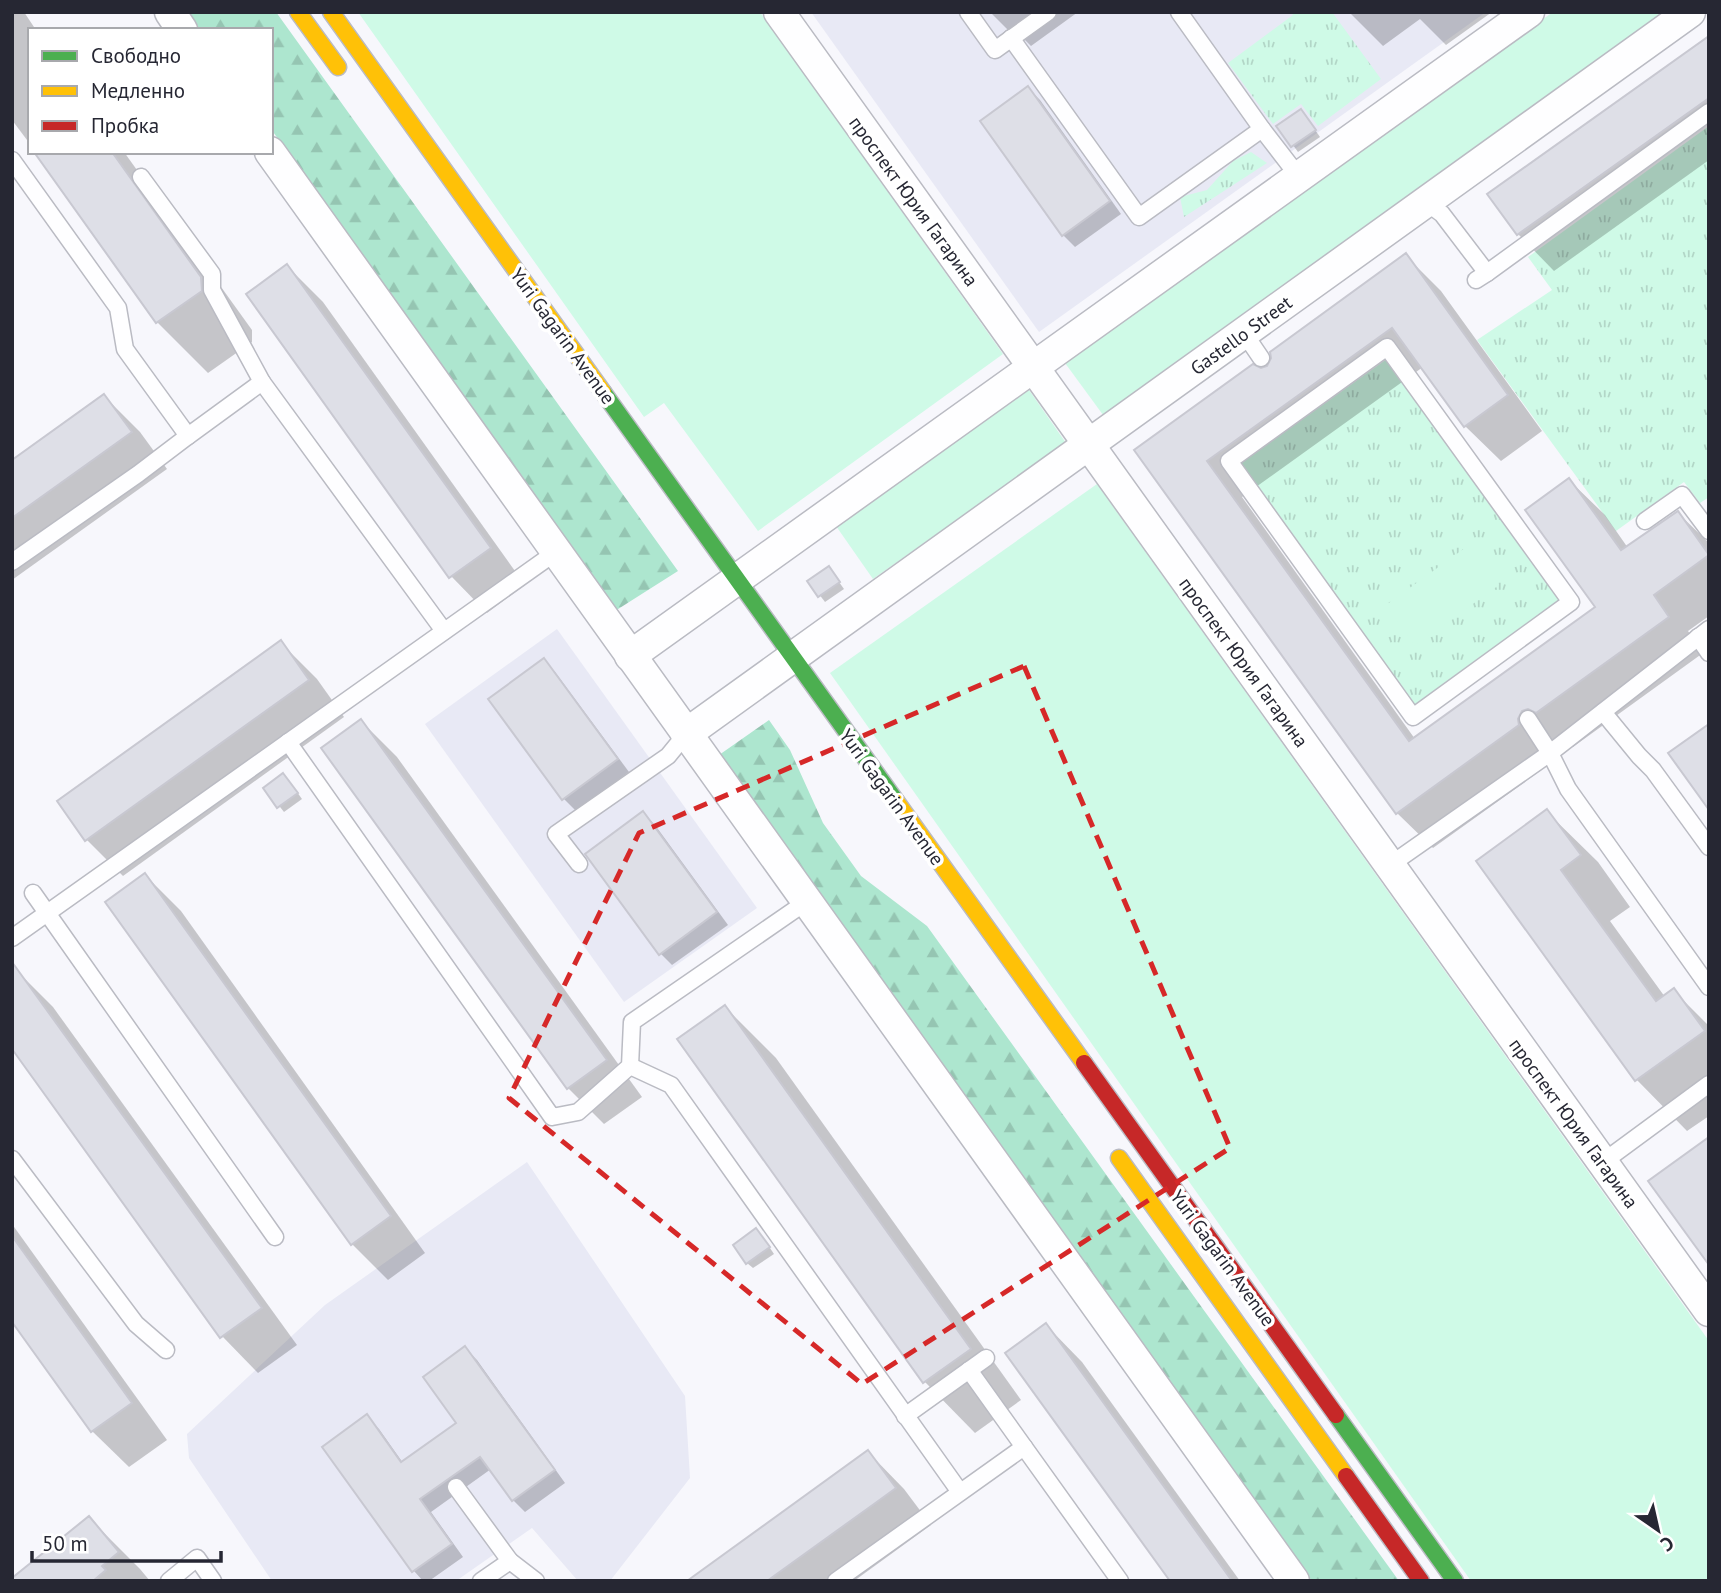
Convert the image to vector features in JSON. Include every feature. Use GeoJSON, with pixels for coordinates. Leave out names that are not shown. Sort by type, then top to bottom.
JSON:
{"type":"FeatureCollection","features":[{"type":"Feature","properties":{"kind":"main road"},"geometry":{"type":"LineString","coordinates":[[299,12],[347,80]]}},
{"type":"Feature","properties":{"kind":"main road","name":"Yuri Gagarin Avenue"},"geometry":{"type":"LineString","coordinates":[[331,12],[776,669],[1455,1581]]}},
{"type":"Feature","properties":{"kind":"main road","name":"Yuri Gagarin Avenue"},"geometry":{"type":"LineString","coordinates":[[1113,1150],[1421,1581]]}},
{"type":"Feature","properties":{"kind":"street"},"geometry":{"type":"LineString","coordinates":[[170,12],[181,28]]}},
{"type":"Feature","properties":{"kind":"street","name":"проспект Юрия Гагарина"},"geometry":{"type":"LineString","coordinates":[[779,12],[1709,1311]]}},
{"type":"Feature","properties":{"kind":"street"},"geometry":{"type":"LineString","coordinates":[[630,656],[1529,12]]}},
{"type":"Feature","properties":{"kind":"street","name":"Gastello Street"},"geometry":{"type":"LineString","coordinates":[[776,669],[1690,12]]}},
{"type":"Feature","properties":{"kind":"street"},"geometry":{"type":"LineString","coordinates":[[271,154],[1294,1581]]}},
{"type":"Feature","properties":{"kind":"street"},"geometry":{"type":"LineString","coordinates":[[686,734],[776,669]]}},
{"type":"Feature","properties":{"kind":"lane"},"geometry":{"type":"LineString","coordinates":[[968,12],[995,50],[1048,12]]}},
{"type":"Feature","properties":{"kind":"lane"},"geometry":{"type":"LineString","coordinates":[[1179,12],[1298,177]]}},
{"type":"Feature","properties":{"kind":"lane"},"geometry":{"type":"LineString","coordinates":[[1011,38],[1139,217],[1262,129]]}},
{"type":"Feature","properties":{"kind":"lane"},"geometry":{"type":"LineString","coordinates":[[1426,202],[1441,214],[1482,276],[1709,112]]}},
{"type":"Feature","properties":{"kind":"lane"},"geometry":{"type":"LineString","coordinates":[[12,160],[118,308],[125,349],[188,436]]}},
{"type":"Feature","properties":{"kind":"lane"},"geometry":{"type":"LineString","coordinates":[[141,177],[212,274],[212,290],[262,382],[444,631]]}},
{"type":"Feature","properties":{"kind":"lane"},"geometry":{"type":"LineString","coordinates":[[1244,333],[1261,358]]}},
{"type":"Feature","properties":{"kind":"lane"},"geometry":{"type":"LineString","coordinates":[[1387,347],[1571,602],[1488,663],[1413,717],[1229,461],[1295,406],[1387,347]]}},
{"type":"Feature","properties":{"kind":"lane"},"geometry":{"type":"LineString","coordinates":[[12,562],[138,474],[262,382]]}},
{"type":"Feature","properties":{"kind":"lane"},"geometry":{"type":"LineString","coordinates":[[1645,521],[1682,495],[1709,531]]}},
{"type":"Feature","properties":{"kind":"lane"},"geometry":{"type":"LineString","coordinates":[[12,938],[556,552]]}},
{"type":"Feature","properties":{"kind":"lane"},"geometry":{"type":"LineString","coordinates":[[1390,865],[1550,753],[1703,633],[1709,653]]}},
{"type":"Feature","properties":{"kind":"lane"},"geometry":{"type":"LineString","coordinates":[[1488,663],[1497,678]]}},
{"type":"Feature","properties":{"kind":"lane"},"geometry":{"type":"LineString","coordinates":[[1603,712],[1653,770],[1709,847]]}},
{"type":"Feature","properties":{"kind":"lane"},"geometry":{"type":"LineString","coordinates":[[1528,719],[1550,753],[1568,789],[1709,987]]}},
{"type":"Feature","properties":{"kind":"lane"},"geometry":{"type":"LineString","coordinates":[[579,864],[556,834],[667,756],[686,734]]}},
{"type":"Feature","properties":{"kind":"lane"},"geometry":{"type":"LineString","coordinates":[[288,742],[552,1117],[578,1112],[630,1066],[632,1022],[806,902]]}},
{"type":"Feature","properties":{"kind":"lane"},"geometry":{"type":"LineString","coordinates":[[33,893],[275,1237]]}},
{"type":"Feature","properties":{"kind":"lane"},"geometry":{"type":"LineString","coordinates":[[630,1066],[670,1085],[960,1492]]}},
{"type":"Feature","properties":{"kind":"lane"},"geometry":{"type":"LineString","coordinates":[[1602,1162],[1709,1084]]}},
{"type":"Feature","properties":{"kind":"lane"},"geometry":{"type":"LineString","coordinates":[[12,1159],[136,1324],[166,1350]]}},
{"type":"Feature","properties":{"kind":"lane"},"geometry":{"type":"LineString","coordinates":[[905,1416],[986,1358]]}},
{"type":"Feature","properties":{"kind":"lane"},"geometry":{"type":"LineString","coordinates":[[969,1370],[1120,1581]]}},
{"type":"Feature","properties":{"kind":"lane"},"geometry":{"type":"LineString","coordinates":[[836,1581],[1024,1447]]}},
{"type":"Feature","properties":{"kind":"lane"},"geometry":{"type":"LineString","coordinates":[[456,1487],[510,1561],[536,1581]]}},
{"type":"Feature","properties":{"kind":"lane"},"geometry":{"type":"LineString","coordinates":[[169,1581],[197,1558],[213,1581]]}},
{"type":"Feature","properties":{"kind":"lane"},"geometry":{"type":"LineString","coordinates":[[481,1581],[510,1561]]}},
{"type":"Feature","properties":{"kind":"highlighted area"},"geometry":{"type":"Polygon","coordinates":[[[1024,666],[1230,1148],[862,1384],[509,1098],[639,833],[1024,666]]]}},
{"type":"Feature","properties":{"kind":"shaded area"},"geometry":{"type":"Polygon","coordinates":[[[811,12],[1486,12],[1039,332],[811,12]]]}},
{"type":"Feature","properties":{"kind":"shaded area"},"geometry":{"type":"Polygon","coordinates":[[[557,629],[757,908],[624,1002],[425,724],[557,629]]]}},
{"type":"Feature","properties":{"kind":"shaded area"},"geometry":{"type":"Polygon","coordinates":[[[527,1162],[685,1396],[690,1478],[610,1581],[578,1581],[532,1528],[456,1581],[272,1581],[189,1458],[187,1434],[325,1305],[527,1162]]]}},
{"type":"Feature","properties":{"kind":"green space"},"geometry":{"type":"Polygon","coordinates":[[[188,12],[276,12],[678,571],[615,611],[273,132],[273,28],[199,28],[188,12]]]}},
{"type":"Feature","properties":{"kind":"green space"},"geometry":{"type":"Polygon","coordinates":[[[358,12],[760,12],[1003,354],[758,531],[664,403],[644,417],[358,12]]]}},
{"type":"Feature","properties":{"kind":"green space"},"geometry":{"type":"Polygon","coordinates":[[[1291,12],[1332,12],[1381,79],[1318,126],[1301,104],[1273,124],[1228,63],[1293,15],[1291,12]]]}},
{"type":"Feature","properties":{"kind":"green space"},"geometry":{"type":"Polygon","coordinates":[[[1553,12],[1668,12],[1106,419],[1065,363],[1553,12]]]}},
{"type":"Feature","properties":{"kind":"green space"},"geometry":{"type":"Polygon","coordinates":[[[1709,126],[1709,497],[1700,503],[1684,482],[1616,531],[1477,340],[1552,290],[1528,257],[1709,126]]]}},
{"type":"Feature","properties":{"kind":"green space"},"geometry":{"type":"Polygon","coordinates":[[[1251,152],[1267,163],[1184,217],[1180,197],[1207,190],[1233,161],[1251,152]]]}},
{"type":"Feature","properties":{"kind":"green space"},"geometry":{"type":"Polygon","coordinates":[[[1387,359],[1562,600],[1414,708],[1240,464],[1387,359]]]}},
{"type":"Feature","properties":{"kind":"green space"},"geometry":{"type":"Polygon","coordinates":[[[1029,390],[1066,443],[873,579],[836,526],[1029,390]]]}},
{"type":"Feature","properties":{"kind":"green space"},"geometry":{"type":"Polygon","coordinates":[[[1097,484],[1709,1341],[1709,1581],[1471,1581],[830,673],[1097,484]]]}},
{"type":"Feature","properties":{"kind":"green space"},"geometry":{"type":"Polygon","coordinates":[[[1469,545],[1499,585],[1415,646],[1386,605],[1469,545]]]}},
{"type":"Feature","properties":{"kind":"green space"},"geometry":{"type":"Polygon","coordinates":[[[769,720],[790,750],[823,823],[861,876],[927,926],[1399,1581],[1312,1581],[719,755],[769,720]]]}},
{"type":"Feature","properties":{"kind":"building"},"geometry":{"type":"Polygon","coordinates":[[[1709,36],[1709,98],[1517,235],[1487,194],[1709,36]]]}},
{"type":"Feature","properties":{"kind":"building"},"geometry":{"type":"Polygon","coordinates":[[[1028,86],[1110,201],[1062,236],[980,121],[1028,86]]]}},
{"type":"Feature","properties":{"kind":"building"},"geometry":{"type":"Polygon","coordinates":[[[1301,109],[1316,130],[1291,147],[1276,126],[1301,109]]]}},
{"type":"Feature","properties":{"kind":"building"},"geometry":{"type":"Polygon","coordinates":[[[35,154],[113,154],[201,277],[202,291],[156,323],[35,154]]]}},
{"type":"Feature","properties":{"kind":"building"},"geometry":{"type":"Polygon","coordinates":[[[1406,253],[1508,395],[1464,427],[1392,328],[1207,461],[1409,741],[1595,607],[1525,510],[1569,478],[1621,550],[1678,511],[1709,555],[1654,595],[1669,617],[1536,713],[1528,709],[1522,711],[1518,719],[1519,725],[1396,814],[1134,450],[1253,364],[1261,368],[1267,366],[1271,358],[1270,352],[1406,253]]]}},
{"type":"Feature","properties":{"kind":"building"},"geometry":{"type":"Polygon","coordinates":[[[287,264],[491,548],[449,578],[246,294],[287,264]]]}},
{"type":"Feature","properties":{"kind":"building"},"geometry":{"type":"Polygon","coordinates":[[[104,394],[132,432],[12,518],[12,460],[104,394]]]}},
{"type":"Feature","properties":{"kind":"building"},"geometry":{"type":"Polygon","coordinates":[[[829,566],[840,582],[818,597],[807,581],[829,566]]]}},
{"type":"Feature","properties":{"kind":"building"},"geometry":{"type":"Polygon","coordinates":[[[281,640],[309,680],[85,841],[57,801],[281,640]]]}},
{"type":"Feature","properties":{"kind":"building"},"geometry":{"type":"Polygon","coordinates":[[[544,658],[618,759],[562,800],[488,699],[544,658]]]}},
{"type":"Feature","properties":{"kind":"building"},"geometry":{"type":"Polygon","coordinates":[[[361,719],[607,1060],[567,1089],[321,748],[361,719]]]}},
{"type":"Feature","properties":{"kind":"building"},"geometry":{"type":"Polygon","coordinates":[[[1709,724],[1709,810],[1668,753],[1709,724]]]}},
{"type":"Feature","properties":{"kind":"building"},"geometry":{"type":"Polygon","coordinates":[[[283,773],[298,793],[277,808],[263,788],[283,773]]]}},
{"type":"Feature","properties":{"kind":"building"},"geometry":{"type":"Polygon","coordinates":[[[1547,809],[1581,855],[1561,870],[1656,1001],[1674,988],[1705,1031],[1635,1081],[1476,861],[1547,809]]]}},
{"type":"Feature","properties":{"kind":"building"},"geometry":{"type":"Polygon","coordinates":[[[643,811],[717,912],[659,955],[585,854],[643,811]]]}},
{"type":"Feature","properties":{"kind":"building"},"geometry":{"type":"Polygon","coordinates":[[[145,873],[391,1216],[351,1245],[105,902],[145,873]]]}},
{"type":"Feature","properties":{"kind":"building"},"geometry":{"type":"Polygon","coordinates":[[[12,962],[262,1308],[220,1338],[12,1049],[12,962]]]}},
{"type":"Feature","properties":{"kind":"building"},"geometry":{"type":"Polygon","coordinates":[[[725,1005],[971,1349],[923,1383],[677,1039],[725,1005]]]}},
{"type":"Feature","properties":{"kind":"building"},"geometry":{"type":"Polygon","coordinates":[[[1709,1137],[1709,1265],[1648,1181],[1709,1137]]]}},
{"type":"Feature","properties":{"kind":"building"},"geometry":{"type":"Polygon","coordinates":[[[756,1228],[770,1247],[746,1264],[733,1245],[756,1228]]]}},
{"type":"Feature","properties":{"kind":"building"},"geometry":{"type":"Polygon","coordinates":[[[12,1236],[132,1403],[91,1432],[12,1322],[12,1236]]]}},
{"type":"Feature","properties":{"kind":"building"},"geometry":{"type":"Polygon","coordinates":[[[1046,1323],[1232,1581],[1170,1581],[1005,1353],[1046,1323]]]}},
{"type":"Feature","properties":{"kind":"building"},"geometry":{"type":"Polygon","coordinates":[[[465,1346],[555,1470],[512,1501],[480,1457],[420,1499],[452,1544],[412,1572],[322,1447],[367,1414],[401,1462],[456,1423],[423,1377],[465,1346]]]}},
{"type":"Feature","properties":{"kind":"building"},"geometry":{"type":"Polygon","coordinates":[[[868,1450],[896,1488],[874,1504],[767,1581],[687,1581],[868,1450]]]}},
{"type":"Feature","properties":{"kind":"building"},"geometry":{"type":"Polygon","coordinates":[[[89,1516],[119,1552],[102,1566],[106,1570],[93,1581],[12,1581],[12,1578],[89,1516]]]}},
{"type":"Feature","properties":{"kind":"traffic: fast"},"geometry":{"type":"LineString","coordinates":[[603,392],[896,801]]}},
{"type":"Feature","properties":{"kind":"traffic: fast"},"geometry":{"type":"LineString","coordinates":[[1336,1415],[1455,1581]]}},
{"type":"Feature","properties":{"kind":"traffic: slow"},"geometry":{"type":"LineString","coordinates":[[298,12],[338,67]]}},
{"type":"Feature","properties":{"kind":"traffic: slow"},"geometry":{"type":"LineString","coordinates":[[331,12],[603,392]]}},
{"type":"Feature","properties":{"kind":"traffic: slow"},"geometry":{"type":"LineString","coordinates":[[896,801],[1084,1063]]}},
{"type":"Feature","properties":{"kind":"traffic: slow"},"geometry":{"type":"LineString","coordinates":[[1119,1158],[1346,1476]]}},
{"type":"Feature","properties":{"kind":"traffic: jam"},"geometry":{"type":"LineString","coordinates":[[1084,1063],[1336,1415]]}},
{"type":"Feature","properties":{"kind":"traffic: jam"},"geometry":{"type":"LineString","coordinates":[[1346,1476],[1421,1581]]}}]}
